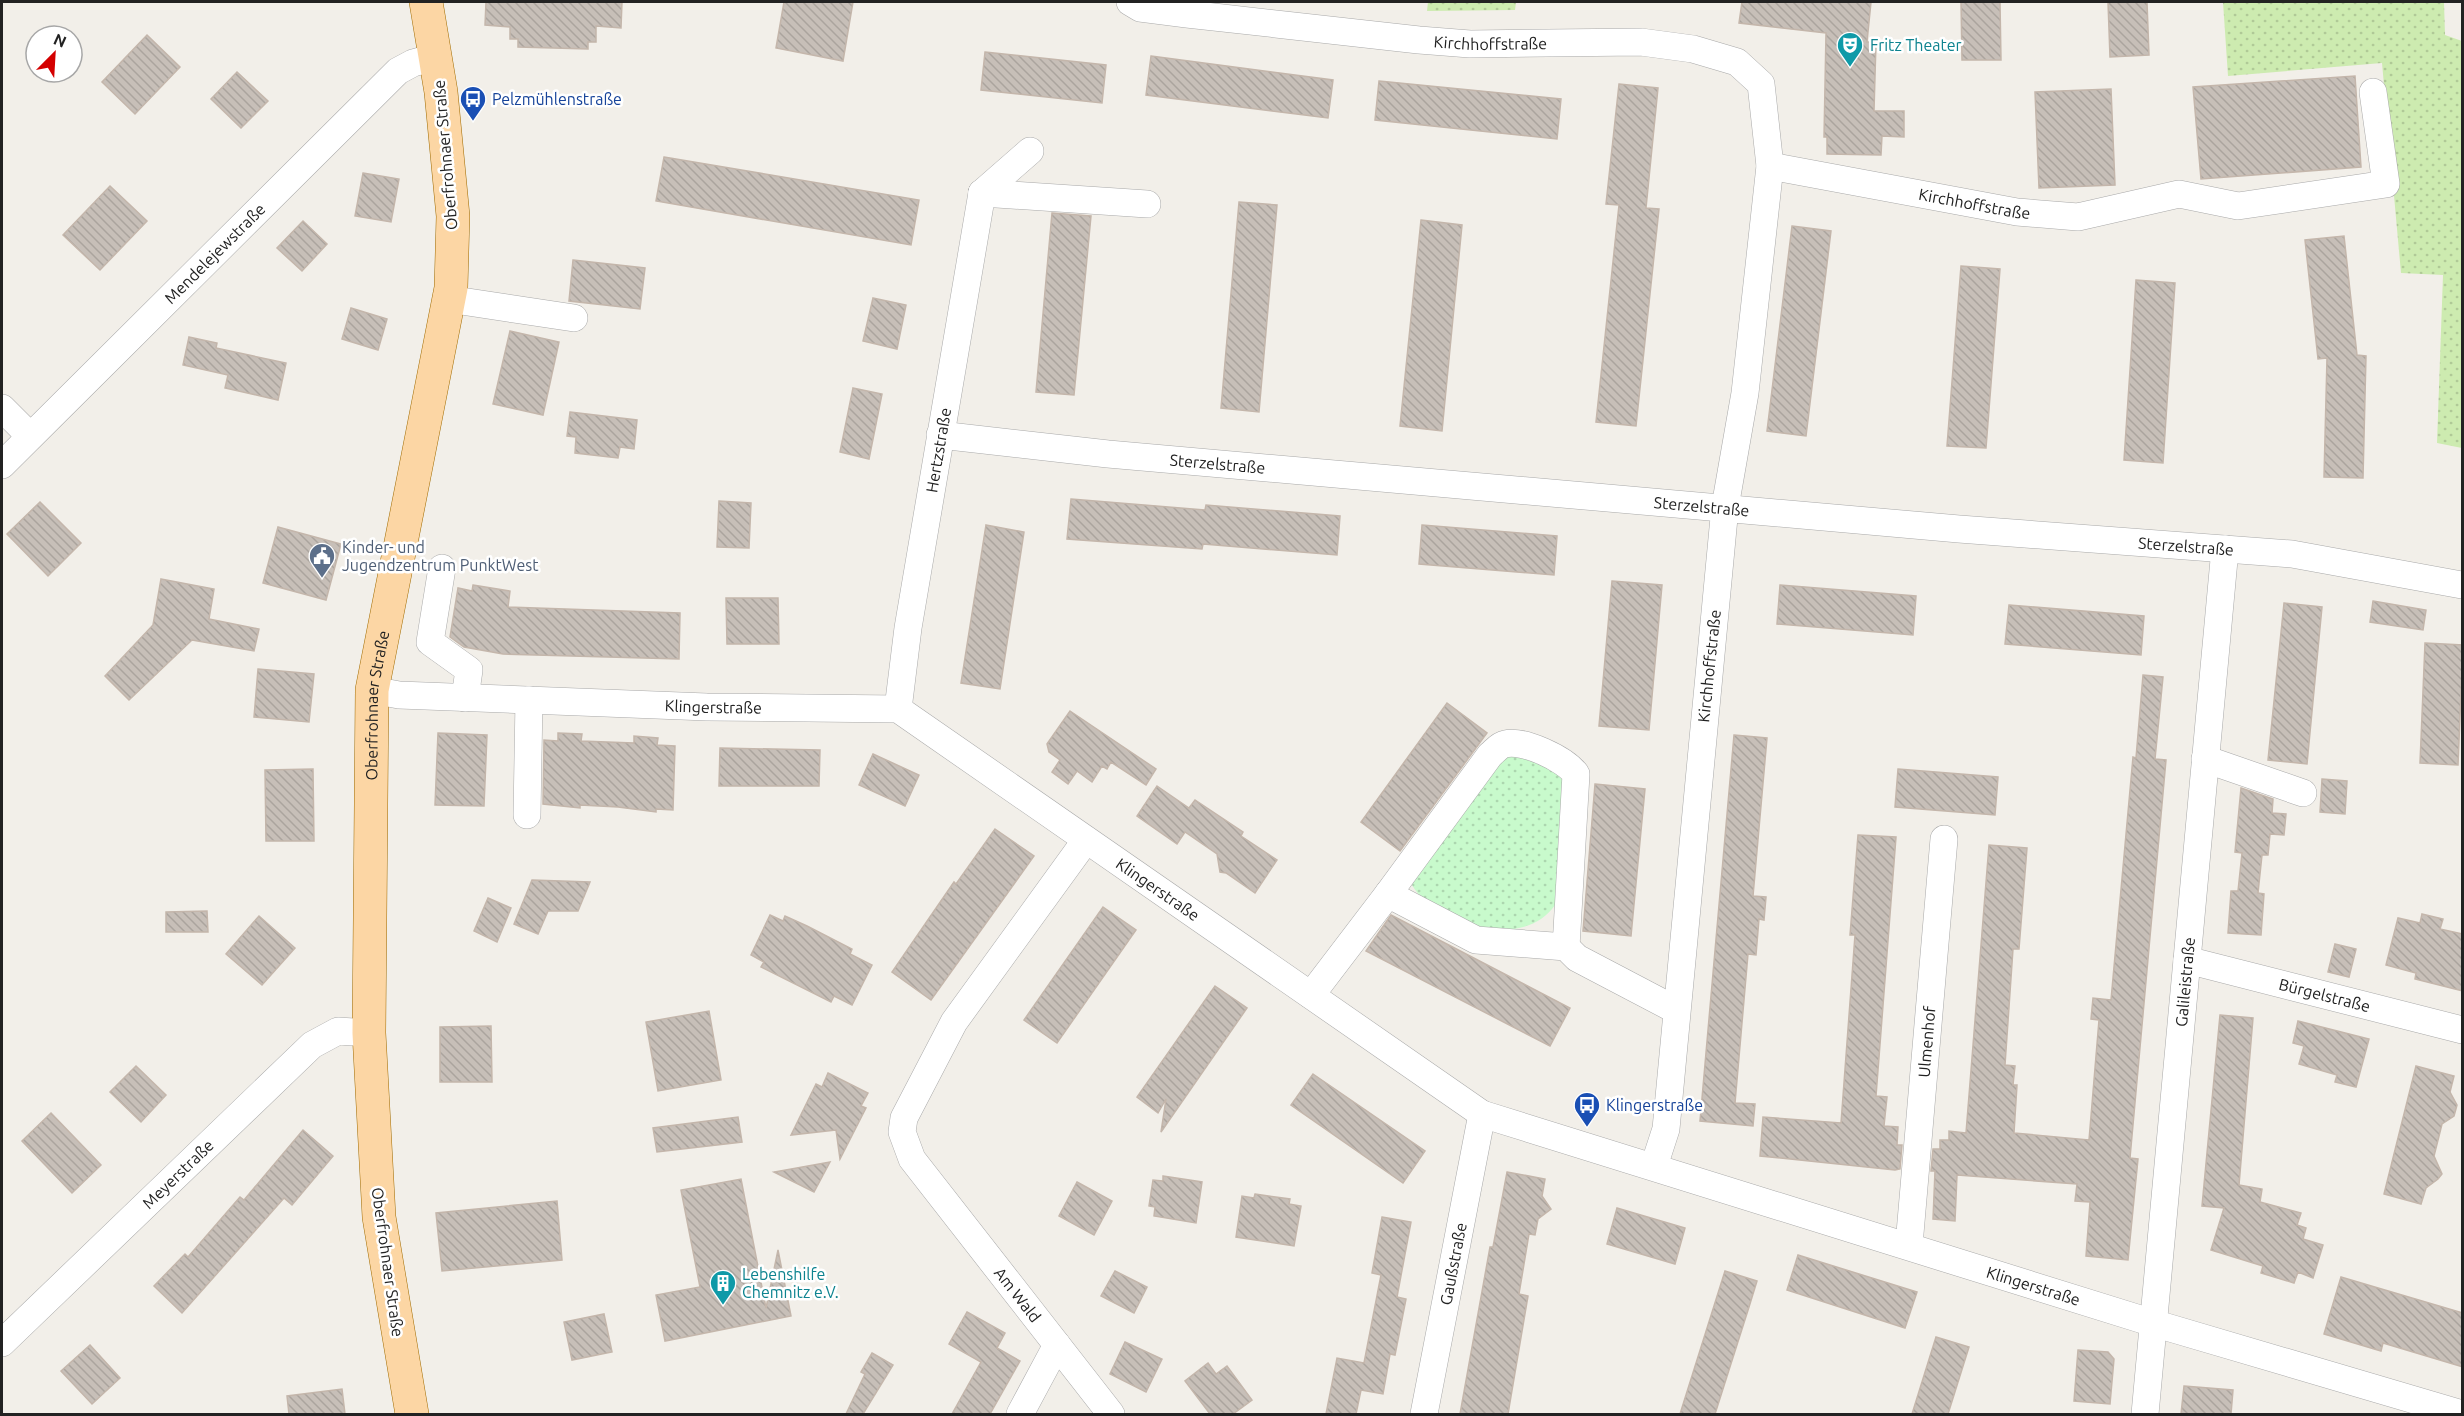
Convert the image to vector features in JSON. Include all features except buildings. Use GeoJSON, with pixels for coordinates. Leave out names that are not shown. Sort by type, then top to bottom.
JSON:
{"type":"FeatureCollection","features":[{"type":"Feature","properties":{"kind":"main road","name":"Oberfrohnaer Straße"},"geometry":{"type":"LineString","coordinates":[[412,1414],[378,1217],[369,1033],[372,690],[448,299],[453,216],[435,57],[426,2]]}},
{"type":"Feature","properties":{"kind":"street","name":"Kirchhoffstraße"},"geometry":{"type":"LineString","coordinates":[[1130,2],[1140,8],[1430,41],[1470,44],[1641,42],[1693,49],[1737,62],[1761,84],[1770,166],[1746,393],[1725,507],[1666,1130],[1654,1166]]}},
{"type":"Feature","properties":{"kind":"street","name":"Mendelejewstraße"},"geometry":{"type":"LineString","coordinates":[[2,465],[398,71],[413,63],[435,57]]}},
{"type":"Feature","properties":{"kind":"street","name":"Kirchhoffstraße"},"geometry":{"type":"LineString","coordinates":[[1770,166],[2017,212],[2078,217],[2179,194],[2238,206],[2386,184],[2373,92]]}},
{"type":"Feature","properties":{"kind":"street"},"geometry":{"type":"LineString","coordinates":[[982,193],[1030,151]]}},
{"type":"Feature","properties":{"kind":"street"},"geometry":{"type":"LineString","coordinates":[[982,193],[1147,204]]}},
{"type":"Feature","properties":{"kind":"street","name":"Hertzstraße"},"geometry":{"type":"LineString","coordinates":[[898,709],[908,628],[982,193]]}},
{"type":"Feature","properties":{"kind":"street"},"geometry":{"type":"LineString","coordinates":[[448,299],[574,318]]}},
{"type":"Feature","properties":{"kind":"street"},"geometry":{"type":"LineString","coordinates":[[2,408],[30,436]]}},
{"type":"Feature","properties":{"kind":"street","name":"Sterzelstraße"},"geometry":{"type":"LineString","coordinates":[[940,435],[1108,454],[2292,555],[2463,585]]}},
{"type":"Feature","properties":{"kind":"street","name":"Galileistraße"},"geometry":{"type":"LineString","coordinates":[[2145,1414],[2224,549]]}},
{"type":"Feature","properties":{"kind":"street"},"geometry":{"type":"LineString","coordinates":[[442,568],[430,642],[469,670],[465,698]]}},
{"type":"Feature","properties":{"kind":"street","name":"Klingerstraße"},"geometry":{"type":"LineString","coordinates":[[372,690],[399,695],[707,707],[898,709],[1482,1114],[1909,1245],[2153,1323],[2462,1414]]}},
{"type":"Feature","properties":{"kind":"street"},"geometry":{"type":"LineString","coordinates":[[527,815],[529,700]]}},
{"type":"Feature","properties":{"kind":"street"},"geometry":{"type":"LineString","coordinates":[[1311,995],[1490,755],[1502,744],[1515,742],[1560,759],[1576,774],[1566,947]]}},
{"type":"Feature","properties":{"kind":"street"},"geometry":{"type":"LineString","coordinates":[[2205,759],[2303,793]]}},
{"type":"Feature","properties":{"kind":"street","name":"Ulmenhof"},"geometry":{"type":"LineString","coordinates":[[1909,1245],[1944,839]]}},
{"type":"Feature","properties":{"kind":"street","name":"Am Wald"},"geometry":{"type":"LineString","coordinates":[[1086,840],[954,1022],[904,1118],[902,1132],[912,1159],[1111,1414]]}},
{"type":"Feature","properties":{"kind":"street"},"geometry":{"type":"LineString","coordinates":[[1388,894],[1476,940],[1566,947],[1577,958],[1676,1010]]}},
{"type":"Feature","properties":{"kind":"street","name":"Bürgelstraße"},"geometry":{"type":"LineString","coordinates":[[2187,960],[2463,1030]]}},
{"type":"Feature","properties":{"kind":"street","name":"Meyerstraße"},"geometry":{"type":"LineString","coordinates":[[2,1342],[312,1045],[338,1031],[369,1033]]}},
{"type":"Feature","properties":{"kind":"street","name":"Gaußstraße"},"geometry":{"type":"LineString","coordinates":[[1424,1414],[1482,1114]]}},
{"type":"Feature","properties":{"kind":"street"},"geometry":{"type":"LineString","coordinates":[[1020,1414],[1057,1345]]}},
{"type":"Feature","properties":{"kind":"green space"},"geometry":{"type":"Polygon","coordinates":[[[1428,2],[1516,2],[1515,10],[1427,11],[1428,2]]]}},
{"type":"Feature","properties":{"kind":"green space"},"geometry":{"type":"Polygon","coordinates":[[[2223,2],[2444,2],[2445,35],[2462,41],[2462,448],[2437,443],[2443,275],[2401,273],[2382,63],[2228,76],[2223,2]]]}},
{"type":"Feature","properties":{"kind":"green space"},"geometry":{"type":"Polygon","coordinates":[[[1527,750],[1572,786],[1562,869],[1555,905],[1541,919],[1523,927],[1502,930],[1481,928],[1440,912],[1424,900],[1412,885],[1420,862],[1494,758],[1527,750]]]}},
{"type":"Feature","properties":{"kind":"place","name":"Fritz Theater"},"geometry":{"type":"Point","coordinates":[1850,68]}},
{"type":"Feature","properties":{"kind":"place","name":"Pelzmühlenstraße"},"geometry":{"type":"Point","coordinates":[473,122]}},
{"type":"Feature","properties":{"kind":"place","name":"Kinder- und Jugendzentrum PunktWest"},"geometry":{"type":"Point","coordinates":[322,579]}},
{"type":"Feature","properties":{"kind":"place","name":"Klingerstraße"},"geometry":{"type":"Point","coordinates":[1587,1128]}},
{"type":"Feature","properties":{"kind":"place","name":"Lebenshilfe Chemnitz e.V."},"geometry":{"type":"Point","coordinates":[723,1306]}}]}
